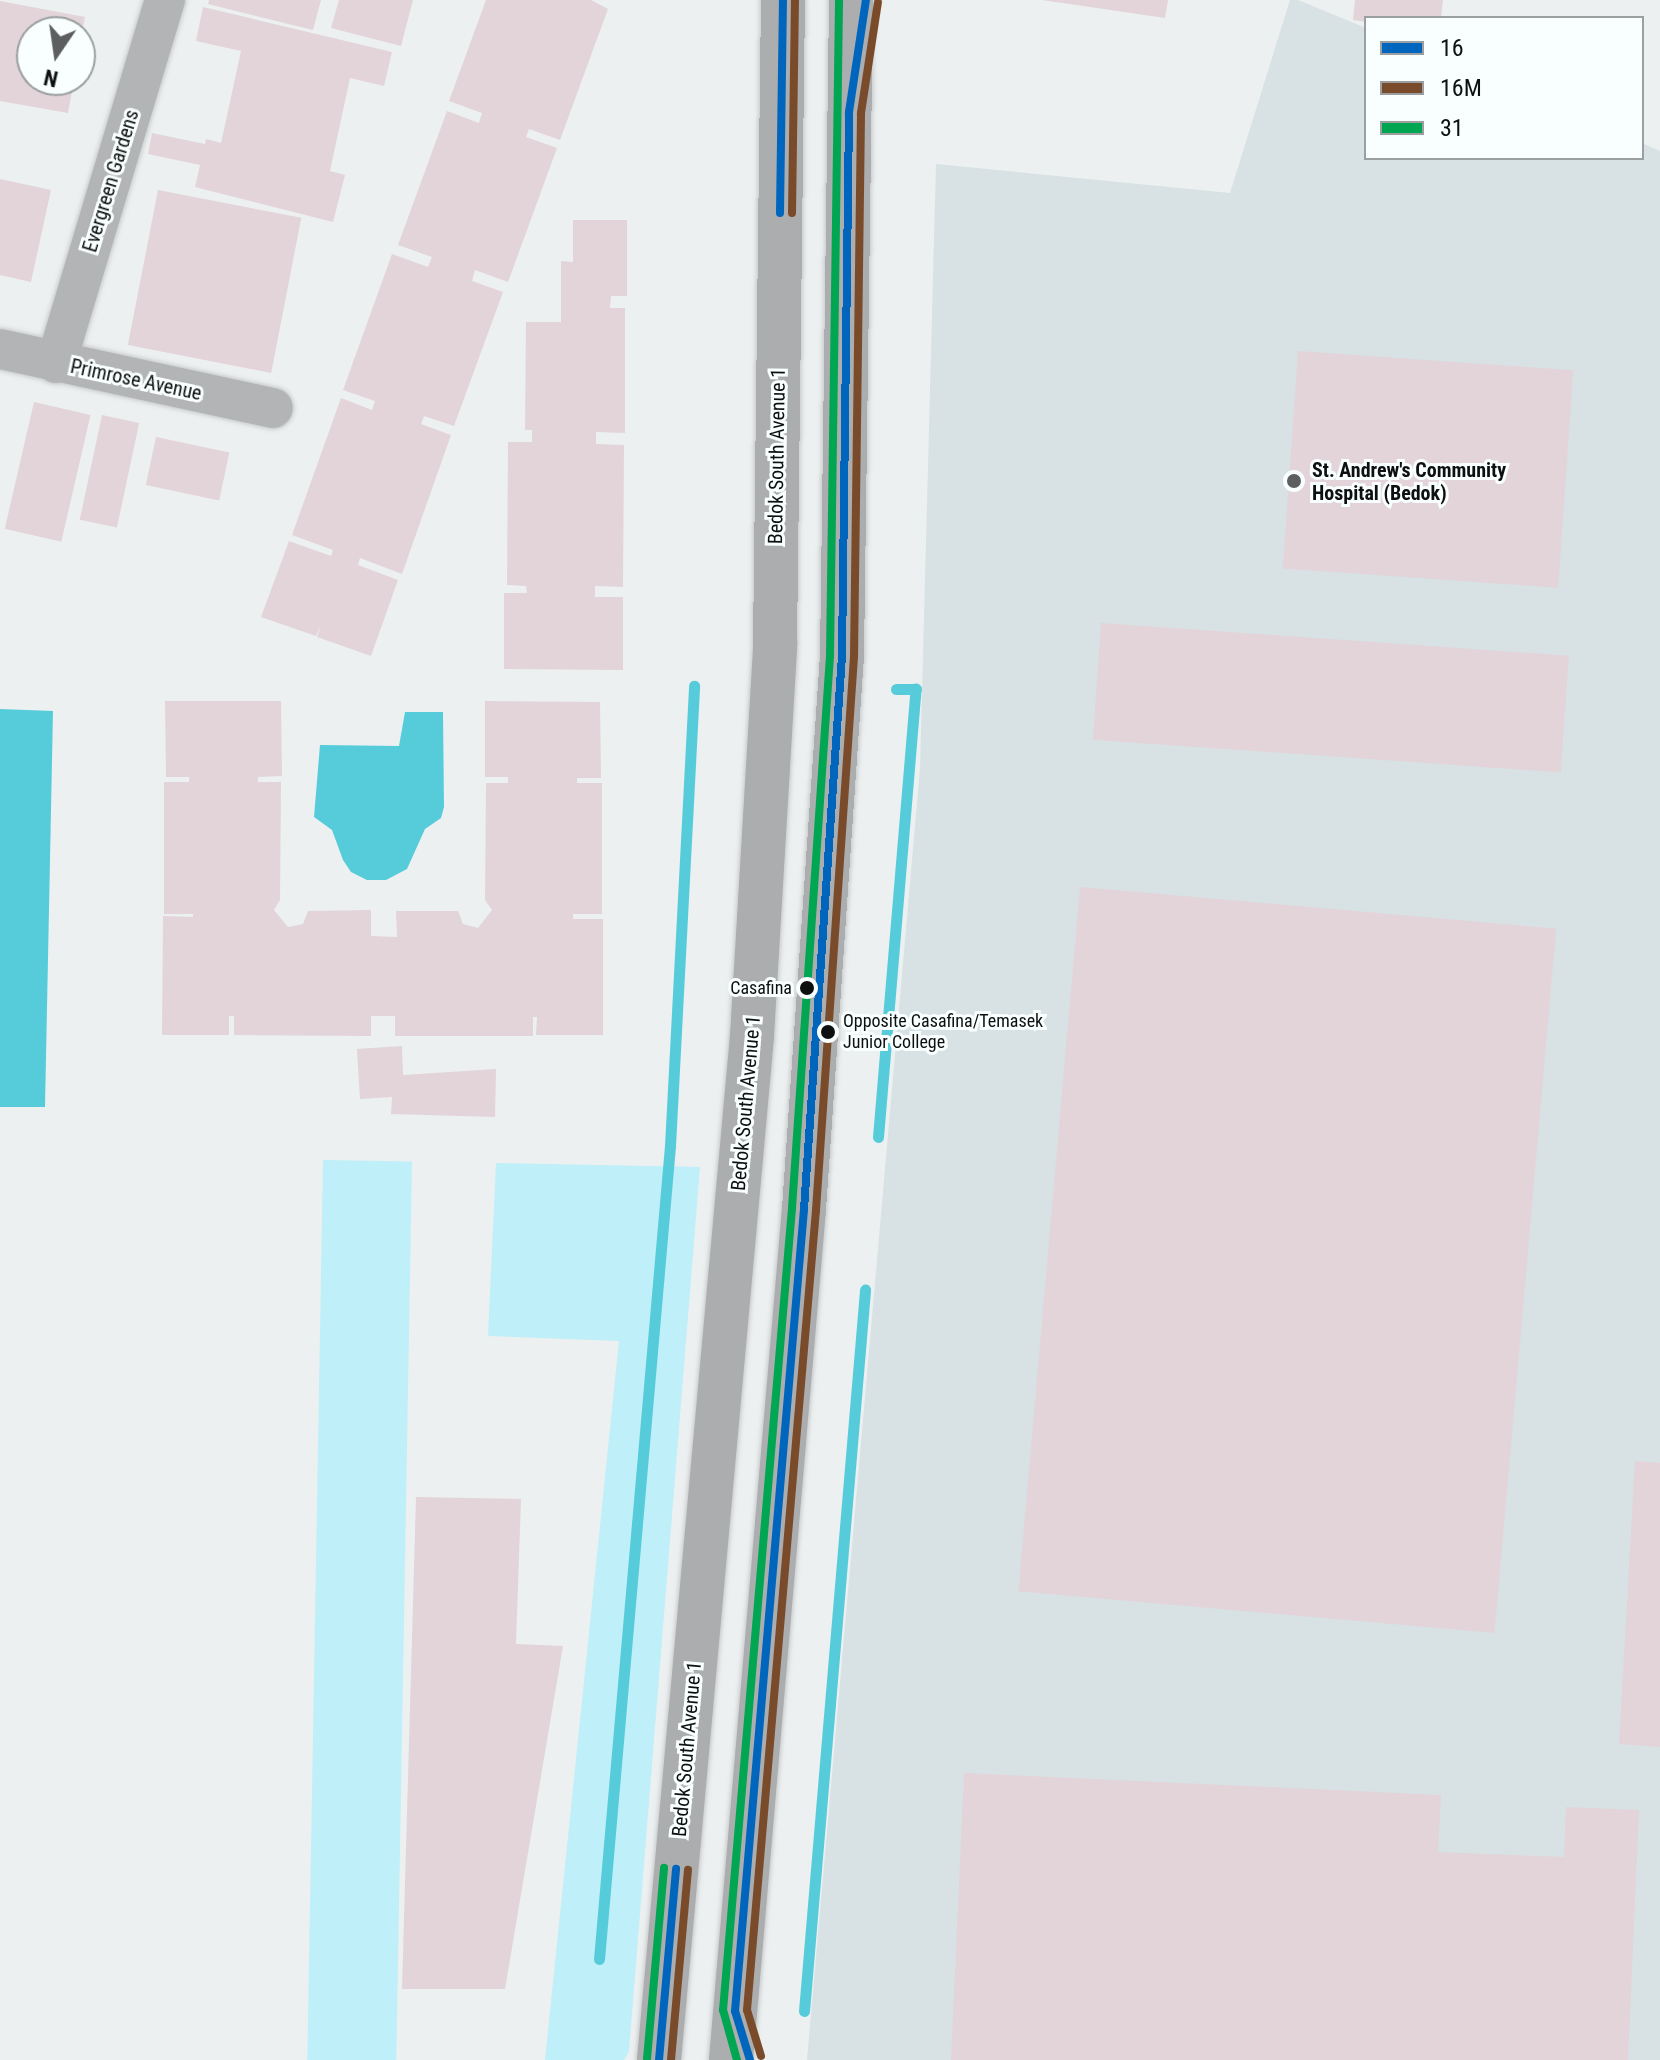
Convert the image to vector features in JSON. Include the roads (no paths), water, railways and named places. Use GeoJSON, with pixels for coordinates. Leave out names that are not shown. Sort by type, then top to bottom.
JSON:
{"type":"FeatureCollection","features":[{"type":"Feature","properties":{"kind":"main road","name":"Bedok South Avenue 1"},"geometry":{"type":"LineString","coordinates":[[658,2058],[752,1036],[775,644],[783,0]]}},
{"type":"Feature","properties":{"kind":"main road"},"geometry":{"type":"LineString","coordinates":[[731,2060],[804,1209],[842,656],[851,0]]}},
{"type":"Feature","properties":{"kind":"main road"},"geometry":{"type":"LineString","coordinates":[[849,112],[866,0]]}},
{"type":"Feature","properties":{"kind":"main road"},"geometry":{"type":"LineString","coordinates":[[735,2011],[750,2060]]}},
{"type":"Feature","properties":{"kind":"street","name":"Evergreen Gardens"},"geometry":{"type":"LineString","coordinates":[[56,363],[165,0]]}},
{"type":"Feature","properties":{"kind":"street","name":"Primrose Avenue"},"geometry":{"type":"LineString","coordinates":[[0,349],[273,408]]}},
{"type":"Feature","properties":{"kind":"water"},"geometry":{"type":"Polygon","coordinates":[[[0,709],[53,711],[45,1107],[0,1107],[0,709]]]}},
{"type":"Feature","properties":{"kind":"water"},"geometry":{"type":"Polygon","coordinates":[[[405,712],[443,712],[444,807],[441,818],[425,829],[407,869],[386,880],[367,880],[351,872],[332,830],[314,817],[320,745],[399,746],[405,712]]]}},
{"type":"Feature","properties":{"kind":"waterway"},"geometry":{"type":"LineString","coordinates":[[599,1959],[670,1146],[694,686]]}},
{"type":"Feature","properties":{"kind":"waterway"},"geometry":{"type":"LineString","coordinates":[[878,1137],[916,689],[896,689]]}},
{"type":"Feature","properties":{"kind":"waterway"},"geometry":{"type":"LineString","coordinates":[[804,2011],[865,1290]]}},
{"type":"Feature","properties":{"kind":"place","name":"St. Andrew's Community Hospital (Bedok)"},"geometry":{"type":"Point","coordinates":[1294,481]}},
{"type":"Feature","properties":{"kind":"place","name":"Casafina"},"geometry":{"type":"Point","coordinates":[807,988]}},
{"type":"Feature","properties":{"kind":"place","name":"Opposite Casafina/Temasek Junior College"},"geometry":{"type":"Point","coordinates":[828,1032]}}]}
